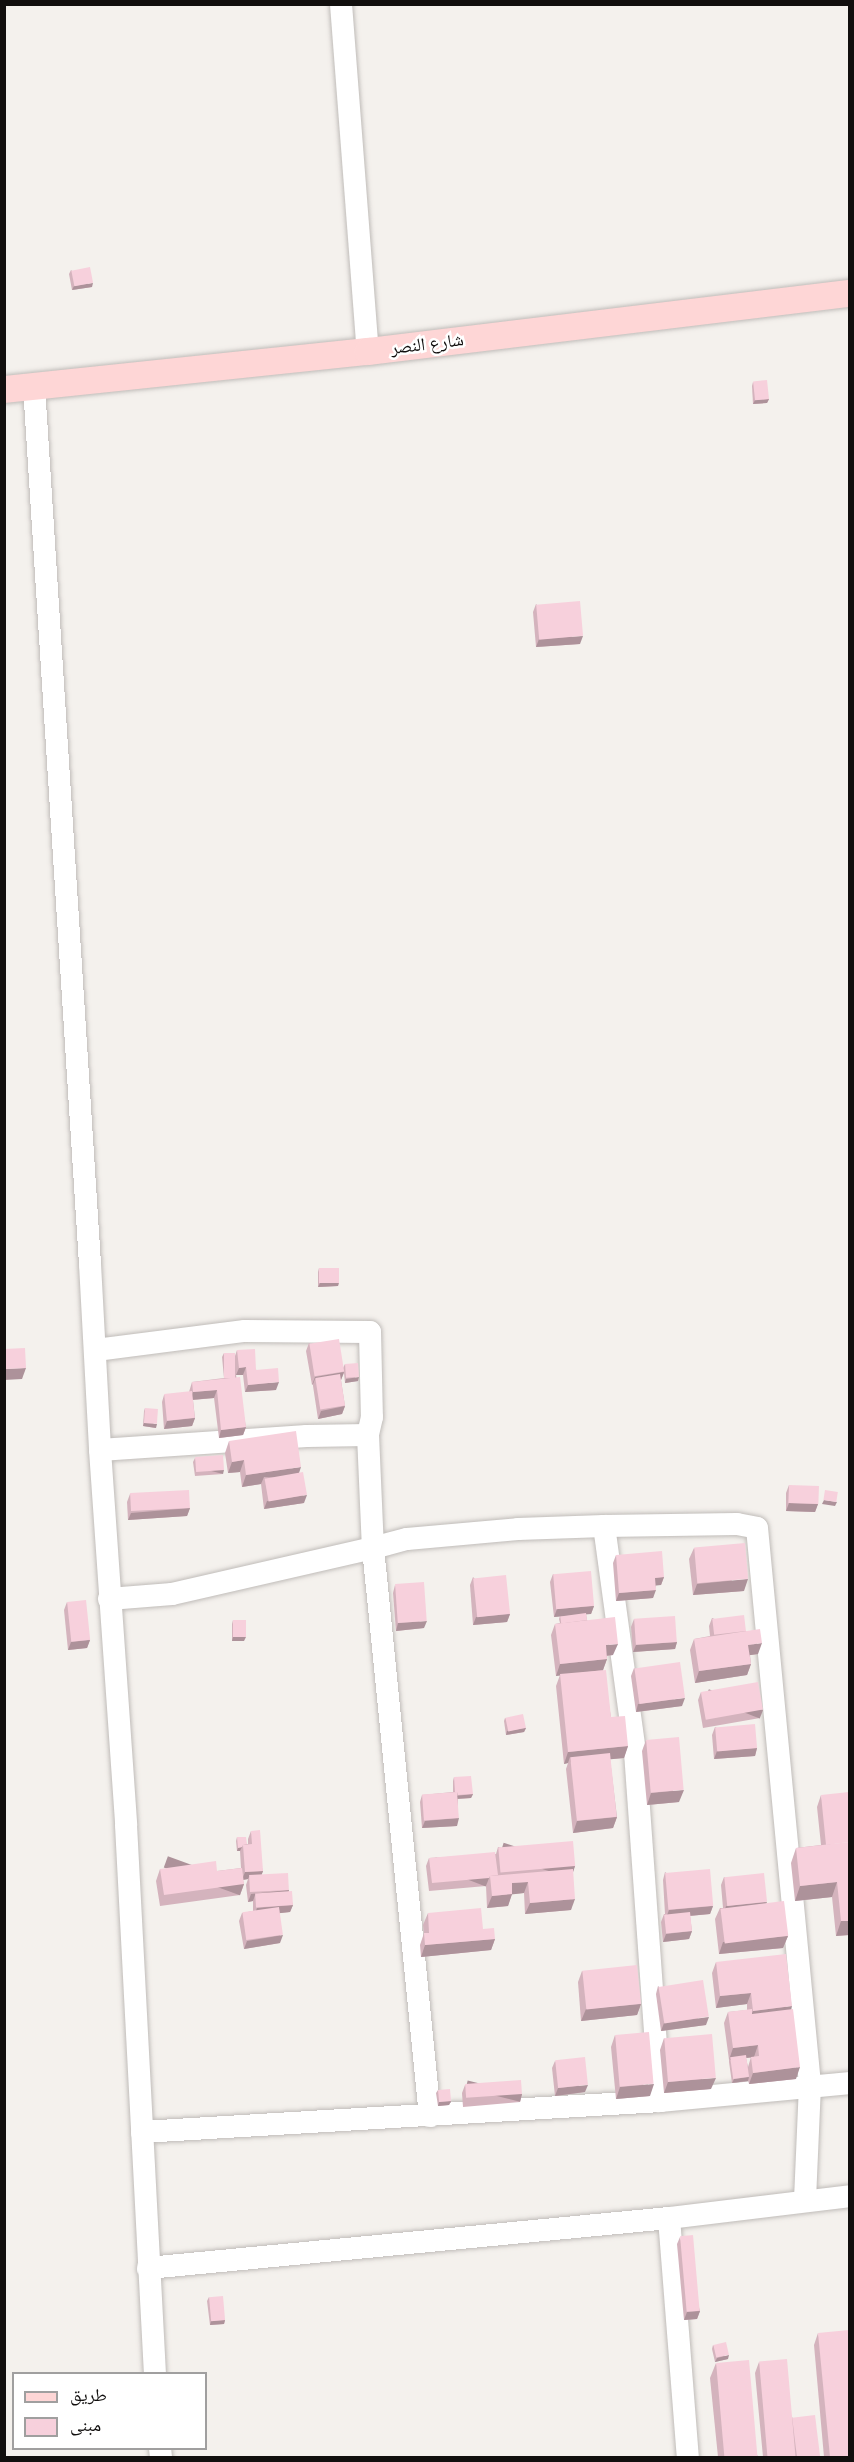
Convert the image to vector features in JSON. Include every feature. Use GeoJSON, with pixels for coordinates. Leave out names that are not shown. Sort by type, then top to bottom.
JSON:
{"type":"FeatureCollection","features":[{"type":"Feature","properties":{"kind":"main road","name":"شارع النصر"},"geometry":{"type":"LineString","coordinates":[[4,389],[368,351],[849,293]]}},
{"type":"Feature","properties":{"kind":"street"},"geometry":{"type":"LineString","coordinates":[[341,4],[368,351]]}},
{"type":"Feature","properties":{"kind":"street"},"geometry":{"type":"LineString","coordinates":[[34,386],[96,1350],[109,1599],[126,1825],[155,2372]]}},
{"type":"Feature","properties":{"kind":"street"},"geometry":{"type":"LineString","coordinates":[[96,1350],[245,1331],[370,1332],[372,1417],[368,1435],[373,1548],[430,2116]]}},
{"type":"Feature","properties":{"kind":"street"},"geometry":{"type":"LineString","coordinates":[[100,1450],[307,1436],[368,1435]]}},
{"type":"Feature","properties":{"kind":"street"},"geometry":{"type":"LineString","coordinates":[[109,1599],[172,1594],[407,1539],[518,1529],[603,1526],[737,1524],[757,1528],[810,2085],[805,2200]]}},
{"type":"Feature","properties":{"kind":"street"},"geometry":{"type":"LineString","coordinates":[[603,1526],[635,1752],[660,2102]]}},
{"type":"Feature","properties":{"kind":"street"},"geometry":{"type":"LineString","coordinates":[[142,2132],[660,2102],[810,2085],[849,2083]]}},
{"type":"Feature","properties":{"kind":"street"},"geometry":{"type":"LineString","coordinates":[[148,2268],[669,2218],[849,2196]]}},
{"type":"Feature","properties":{"kind":"street"},"geometry":{"type":"LineString","coordinates":[[669,2218],[688,2457]]}},
{"type":"Feature","properties":{"kind":"building"},"geometry":{"type":"Polygon","coordinates":[[[90,267],[93,283],[74,286],[71,271],[90,267]]]}},
{"type":"Feature","properties":{"kind":"building"},"geometry":{"type":"Polygon","coordinates":[[[767,380],[769,399],[755,400],[753,381],[767,380]]]}},
{"type":"Feature","properties":{"kind":"building"},"geometry":{"type":"Polygon","coordinates":[[[580,601],[583,636],[539,640],[536,605],[580,601]]]}},
{"type":"Feature","properties":{"kind":"building"},"geometry":{"type":"Polygon","coordinates":[[[319,1268],[339,1268],[339,1283],[319,1283],[319,1268]]]}},
{"type":"Feature","properties":{"kind":"building"},"geometry":{"type":"Polygon","coordinates":[[[339,1339],[344,1372],[315,1376],[309,1344],[339,1339]]]}},
{"type":"Feature","properties":{"kind":"building"},"geometry":{"type":"Polygon","coordinates":[[[25,1348],[26,1368],[5,1369],[4,1349],[25,1348]]]}},
{"type":"Feature","properties":{"kind":"building"},"geometry":{"type":"Polygon","coordinates":[[[255,1349],[256,1370],[278,1368],[279,1382],[248,1385],[246,1367],[239,1368],[237,1350],[255,1349]]]}},
{"type":"Feature","properties":{"kind":"building"},"geometry":{"type":"Polygon","coordinates":[[[224,1353],[235,1353],[235,1378],[224,1378],[224,1353]]]}},
{"type":"Feature","properties":{"kind":"building"},"geometry":{"type":"Polygon","coordinates":[[[358,1363],[359,1377],[346,1378],[345,1364],[358,1363]]]}},
{"type":"Feature","properties":{"kind":"building"},"geometry":{"type":"Polygon","coordinates":[[[340,1374],[345,1406],[320,1410],[315,1378],[340,1374]]]}},
{"type":"Feature","properties":{"kind":"building"},"geometry":{"type":"Polygon","coordinates":[[[240,1377],[246,1427],[221,1430],[217,1390],[193,1392],[192,1382],[240,1377]]]}},
{"type":"Feature","properties":{"kind":"building"},"geometry":{"type":"Polygon","coordinates":[[[192,1391],[195,1418],[167,1421],[164,1394],[192,1391]]]}},
{"type":"Feature","properties":{"kind":"building"},"geometry":{"type":"Polygon","coordinates":[[[145,1408],[158,1409],[157,1424],[144,1423],[145,1408]]]}},
{"type":"Feature","properties":{"kind":"building"},"geometry":{"type":"Polygon","coordinates":[[[296,1431],[301,1467],[246,1475],[244,1460],[232,1462],[229,1441],[296,1431]]]}},
{"type":"Feature","properties":{"kind":"building"},"geometry":{"type":"Polygon","coordinates":[[[223,1455],[224,1470],[196,1472],[195,1457],[223,1455]]]}},
{"type":"Feature","properties":{"kind":"building"},"geometry":{"type":"Polygon","coordinates":[[[303,1472],[307,1495],[269,1501],[265,1479],[303,1472]]]}},
{"type":"Feature","properties":{"kind":"building"},"geometry":{"type":"Polygon","coordinates":[[[789,1485],[819,1486],[818,1504],[788,1503],[789,1485]]]}},
{"type":"Feature","properties":{"kind":"building"},"geometry":{"type":"Polygon","coordinates":[[[189,1490],[190,1508],[131,1511],[130,1493],[189,1490]]]}},
{"type":"Feature","properties":{"kind":"building"},"geometry":{"type":"Polygon","coordinates":[[[825,1490],[838,1492],[836,1502],[823,1500],[825,1490]]]}},
{"type":"Feature","properties":{"kind":"building"},"geometry":{"type":"Polygon","coordinates":[[[745,1543],[748,1579],[697,1583],[694,1547],[745,1543]]]}},
{"type":"Feature","properties":{"kind":"building"},"geometry":{"type":"Polygon","coordinates":[[[662,1551],[664,1577],[655,1578],[656,1590],[619,1593],[616,1555],[662,1551]]]}},
{"type":"Feature","properties":{"kind":"building"},"geometry":{"type":"Polygon","coordinates":[[[591,1571],[594,1606],[556,1609],[553,1574],[591,1571]]]}},
{"type":"Feature","properties":{"kind":"building"},"geometry":{"type":"Polygon","coordinates":[[[506,1575],[510,1614],[477,1617],[473,1578],[506,1575]]]}},
{"type":"Feature","properties":{"kind":"building"},"geometry":{"type":"Polygon","coordinates":[[[424,1582],[427,1621],[398,1623],[395,1584],[424,1582]]]}},
{"type":"Feature","properties":{"kind":"building"},"geometry":{"type":"Polygon","coordinates":[[[86,1600],[90,1640],[71,1642],[67,1602],[86,1600]]]}},
{"type":"Feature","properties":{"kind":"building"},"geometry":{"type":"Polygon","coordinates":[[[586,1613],[587,1620],[561,1624],[560,1617],[586,1613]]]}},
{"type":"Feature","properties":{"kind":"building"},"geometry":{"type":"Polygon","coordinates":[[[744,1615],[746,1631],[714,1635],[712,1619],[744,1615]]]}},
{"type":"Feature","properties":{"kind":"building"},"geometry":{"type":"Polygon","coordinates":[[[675,1616],[677,1642],[636,1645],[634,1619],[675,1616]]]}},
{"type":"Feature","properties":{"kind":"building"},"geometry":{"type":"Polygon","coordinates":[[[615,1617],[618,1644],[606,1645],[607,1659],[560,1664],[555,1624],[615,1617]]]}},
{"type":"Feature","properties":{"kind":"building"},"geometry":{"type":"Polygon","coordinates":[[[233,1620],[246,1620],[246,1637],[233,1637],[233,1620]]]}},
{"type":"Feature","properties":{"kind":"building"},"geometry":{"type":"Polygon","coordinates":[[[760,1629],[762,1643],[748,1645],[751,1664],[699,1671],[694,1639],[760,1629]]]}},
{"type":"Feature","properties":{"kind":"building"},"geometry":{"type":"Polygon","coordinates":[[[680,1662],[685,1698],[639,1704],[634,1668],[680,1662]]]}},
{"type":"Feature","properties":{"kind":"building"},"geometry":{"type":"Polygon","coordinates":[[[606,1670],[611,1717],[625,1716],[628,1746],[568,1752],[560,1674],[606,1670]]]}},
{"type":"Feature","properties":{"kind":"building"},"geometry":{"type":"Polygon","coordinates":[[[758,1682],[763,1710],[706,1720],[701,1692],[758,1682]]]}},
{"type":"Feature","properties":{"kind":"building"},"geometry":{"type":"Polygon","coordinates":[[[523,1714],[526,1728],[508,1731],[505,1718],[523,1714]]]}},
{"type":"Feature","properties":{"kind":"building"},"geometry":{"type":"Polygon","coordinates":[[[755,1724],[757,1748],[717,1751],[715,1727],[755,1724]]]}},
{"type":"Feature","properties":{"kind":"building"},"geometry":{"type":"Polygon","coordinates":[[[679,1737],[684,1790],[651,1793],[646,1740],[679,1737]]]}},
{"type":"Feature","properties":{"kind":"building"},"geometry":{"type":"Polygon","coordinates":[[[610,1753],[617,1817],[577,1821],[570,1757],[610,1753]]]}},
{"type":"Feature","properties":{"kind":"building"},"geometry":{"type":"Polygon","coordinates":[[[471,1776],[473,1794],[458,1795],[455,1792],[454,1777],[471,1776]]]}},
{"type":"Feature","properties":{"kind":"building"},"geometry":{"type":"Polygon","coordinates":[[[457,1792],[459,1818],[424,1820],[422,1794],[457,1792]]]}},
{"type":"Feature","properties":{"kind":"building"},"geometry":{"type":"Polygon","coordinates":[[[849,1792],[849,1842],[826,1845],[821,1795],[849,1792]]]}},
{"type":"Feature","properties":{"kind":"building"},"geometry":{"type":"Polygon","coordinates":[[[260,1830],[263,1871],[245,1872],[243,1845],[252,1844],[251,1831],[260,1830]]]}},
{"type":"Feature","properties":{"kind":"building"},"geometry":{"type":"Polygon","coordinates":[[[237,1837],[246,1837],[247,1844],[238,1848],[237,1837]]]}},
{"type":"Feature","properties":{"kind":"building"},"geometry":{"type":"Polygon","coordinates":[[[573,1841],[575,1866],[500,1872],[498,1848],[573,1841]]]}},
{"type":"Feature","properties":{"kind":"building"},"geometry":{"type":"Polygon","coordinates":[[[849,1842],[849,1921],[841,1921],[837,1882],[800,1886],[796,1848],[849,1842]]]}},
{"type":"Feature","properties":{"kind":"building"},"geometry":{"type":"Polygon","coordinates":[[[495,1852],[498,1875],[489,1878],[432,1883],[429,1858],[495,1852]]]}},
{"type":"Feature","properties":{"kind":"building"},"geometry":{"type":"Polygon","coordinates":[[[216,1861],[217,1871],[242,1868],[244,1884],[164,1895],[160,1869],[216,1861]]]}},
{"type":"Feature","properties":{"kind":"building"},"geometry":{"type":"Polygon","coordinates":[[[573,1869],[575,1899],[530,1903],[528,1882],[512,1883],[512,1894],[492,1896],[490,1876],[573,1869]]]}},
{"type":"Feature","properties":{"kind":"building"},"geometry":{"type":"Polygon","coordinates":[[[710,1869],[713,1906],[668,1910],[665,1873],[710,1869]]]}},
{"type":"Feature","properties":{"kind":"building"},"geometry":{"type":"Polygon","coordinates":[[[288,1873],[289,1890],[250,1892],[249,1875],[288,1873]]]}},
{"type":"Feature","properties":{"kind":"building"},"geometry":{"type":"Polygon","coordinates":[[[764,1873],[767,1902],[727,1906],[724,1877],[764,1873]]]}},
{"type":"Feature","properties":{"kind":"building"},"geometry":{"type":"Polygon","coordinates":[[[292,1891],[293,1905],[256,1908],[255,1894],[292,1891]]]}},
{"type":"Feature","properties":{"kind":"building"},"geometry":{"type":"Polygon","coordinates":[[[784,1901],[788,1936],[725,1944],[720,1909],[784,1901]]]}},
{"type":"Feature","properties":{"kind":"building"},"geometry":{"type":"Polygon","coordinates":[[[279,1907],[283,1935],[246,1940],[242,1912],[279,1907]]]}},
{"type":"Feature","properties":{"kind":"building"},"geometry":{"type":"Polygon","coordinates":[[[481,1908],[483,1929],[494,1928],[495,1939],[425,1945],[424,1933],[429,1933],[428,1913],[481,1908]]]}},
{"type":"Feature","properties":{"kind":"building"},"geometry":{"type":"Polygon","coordinates":[[[690,1912],[692,1931],[666,1934],[664,1915],[690,1912]]]}},
{"type":"Feature","properties":{"kind":"building"},"geometry":{"type":"Polygon","coordinates":[[[786,1954],[792,2006],[753,2011],[751,1993],[720,1996],[716,1962],[786,1954]]]}},
{"type":"Feature","properties":{"kind":"building"},"geometry":{"type":"Polygon","coordinates":[[[637,1965],[641,2004],[586,2010],[582,1971],[637,1965]]]}},
{"type":"Feature","properties":{"kind":"building"},"geometry":{"type":"Polygon","coordinates":[[[703,1980],[709,2017],[664,2024],[659,1987],[703,1980]]]}},
{"type":"Feature","properties":{"kind":"building"},"geometry":{"type":"Polygon","coordinates":[[[752,2009],[752,2014],[793,2009],[800,2067],[753,2073],[751,2057],[759,2056],[758,2045],[733,2048],[728,2012],[752,2009]]]}},
{"type":"Feature","properties":{"kind":"building"},"geometry":{"type":"Polygon","coordinates":[[[649,2032],[654,2084],[620,2087],[615,2035],[649,2032]]]}},
{"type":"Feature","properties":{"kind":"building"},"geometry":{"type":"Polygon","coordinates":[[[712,2034],[716,2078],[668,2082],[664,2038],[712,2034]]]}},
{"type":"Feature","properties":{"kind":"building"},"geometry":{"type":"Polygon","coordinates":[[[746,2055],[749,2077],[733,2079],[730,2057],[746,2055]]]}},
{"type":"Feature","properties":{"kind":"building"},"geometry":{"type":"Polygon","coordinates":[[[585,2057],[588,2085],[558,2088],[555,2060],[585,2057]]]}},
{"type":"Feature","properties":{"kind":"building"},"geometry":{"type":"Polygon","coordinates":[[[521,2080],[522,2094],[466,2098],[465,2084],[521,2080]]]}},
{"type":"Feature","properties":{"kind":"building"},"geometry":{"type":"Polygon","coordinates":[[[450,2089],[451,2101],[439,2102],[438,2090],[450,2089]]]}},
{"type":"Feature","properties":{"kind":"building"},"geometry":{"type":"Polygon","coordinates":[[[693,2235],[700,2311],[687,2312],[680,2236],[693,2235]]]}},
{"type":"Feature","properties":{"kind":"building"},"geometry":{"type":"Polygon","coordinates":[[[223,2296],[225,2320],[211,2321],[209,2297],[223,2296]]]}},
{"type":"Feature","properties":{"kind":"building"},"geometry":{"type":"Polygon","coordinates":[[[849,2330],[849,2457],[830,2457],[818,2333],[849,2330]]]}},
{"type":"Feature","properties":{"kind":"building"},"geometry":{"type":"Polygon","coordinates":[[[726,2342],[729,2355],[716,2358],[713,2345],[726,2342]]]}},
{"type":"Feature","properties":{"kind":"building"},"geometry":{"type":"Polygon","coordinates":[[[787,2359],[796,2457],[768,2458],[759,2361],[787,2359]]]}},
{"type":"Feature","properties":{"kind":"building"},"geometry":{"type":"Polygon","coordinates":[[[749,2360],[757,2457],[724,2458],[716,2363],[749,2360]]]}},
{"type":"Feature","properties":{"kind":"building"},"geometry":{"type":"Polygon","coordinates":[[[815,2415],[820,2457],[797,2458],[792,2418],[815,2415]]]}}]}
